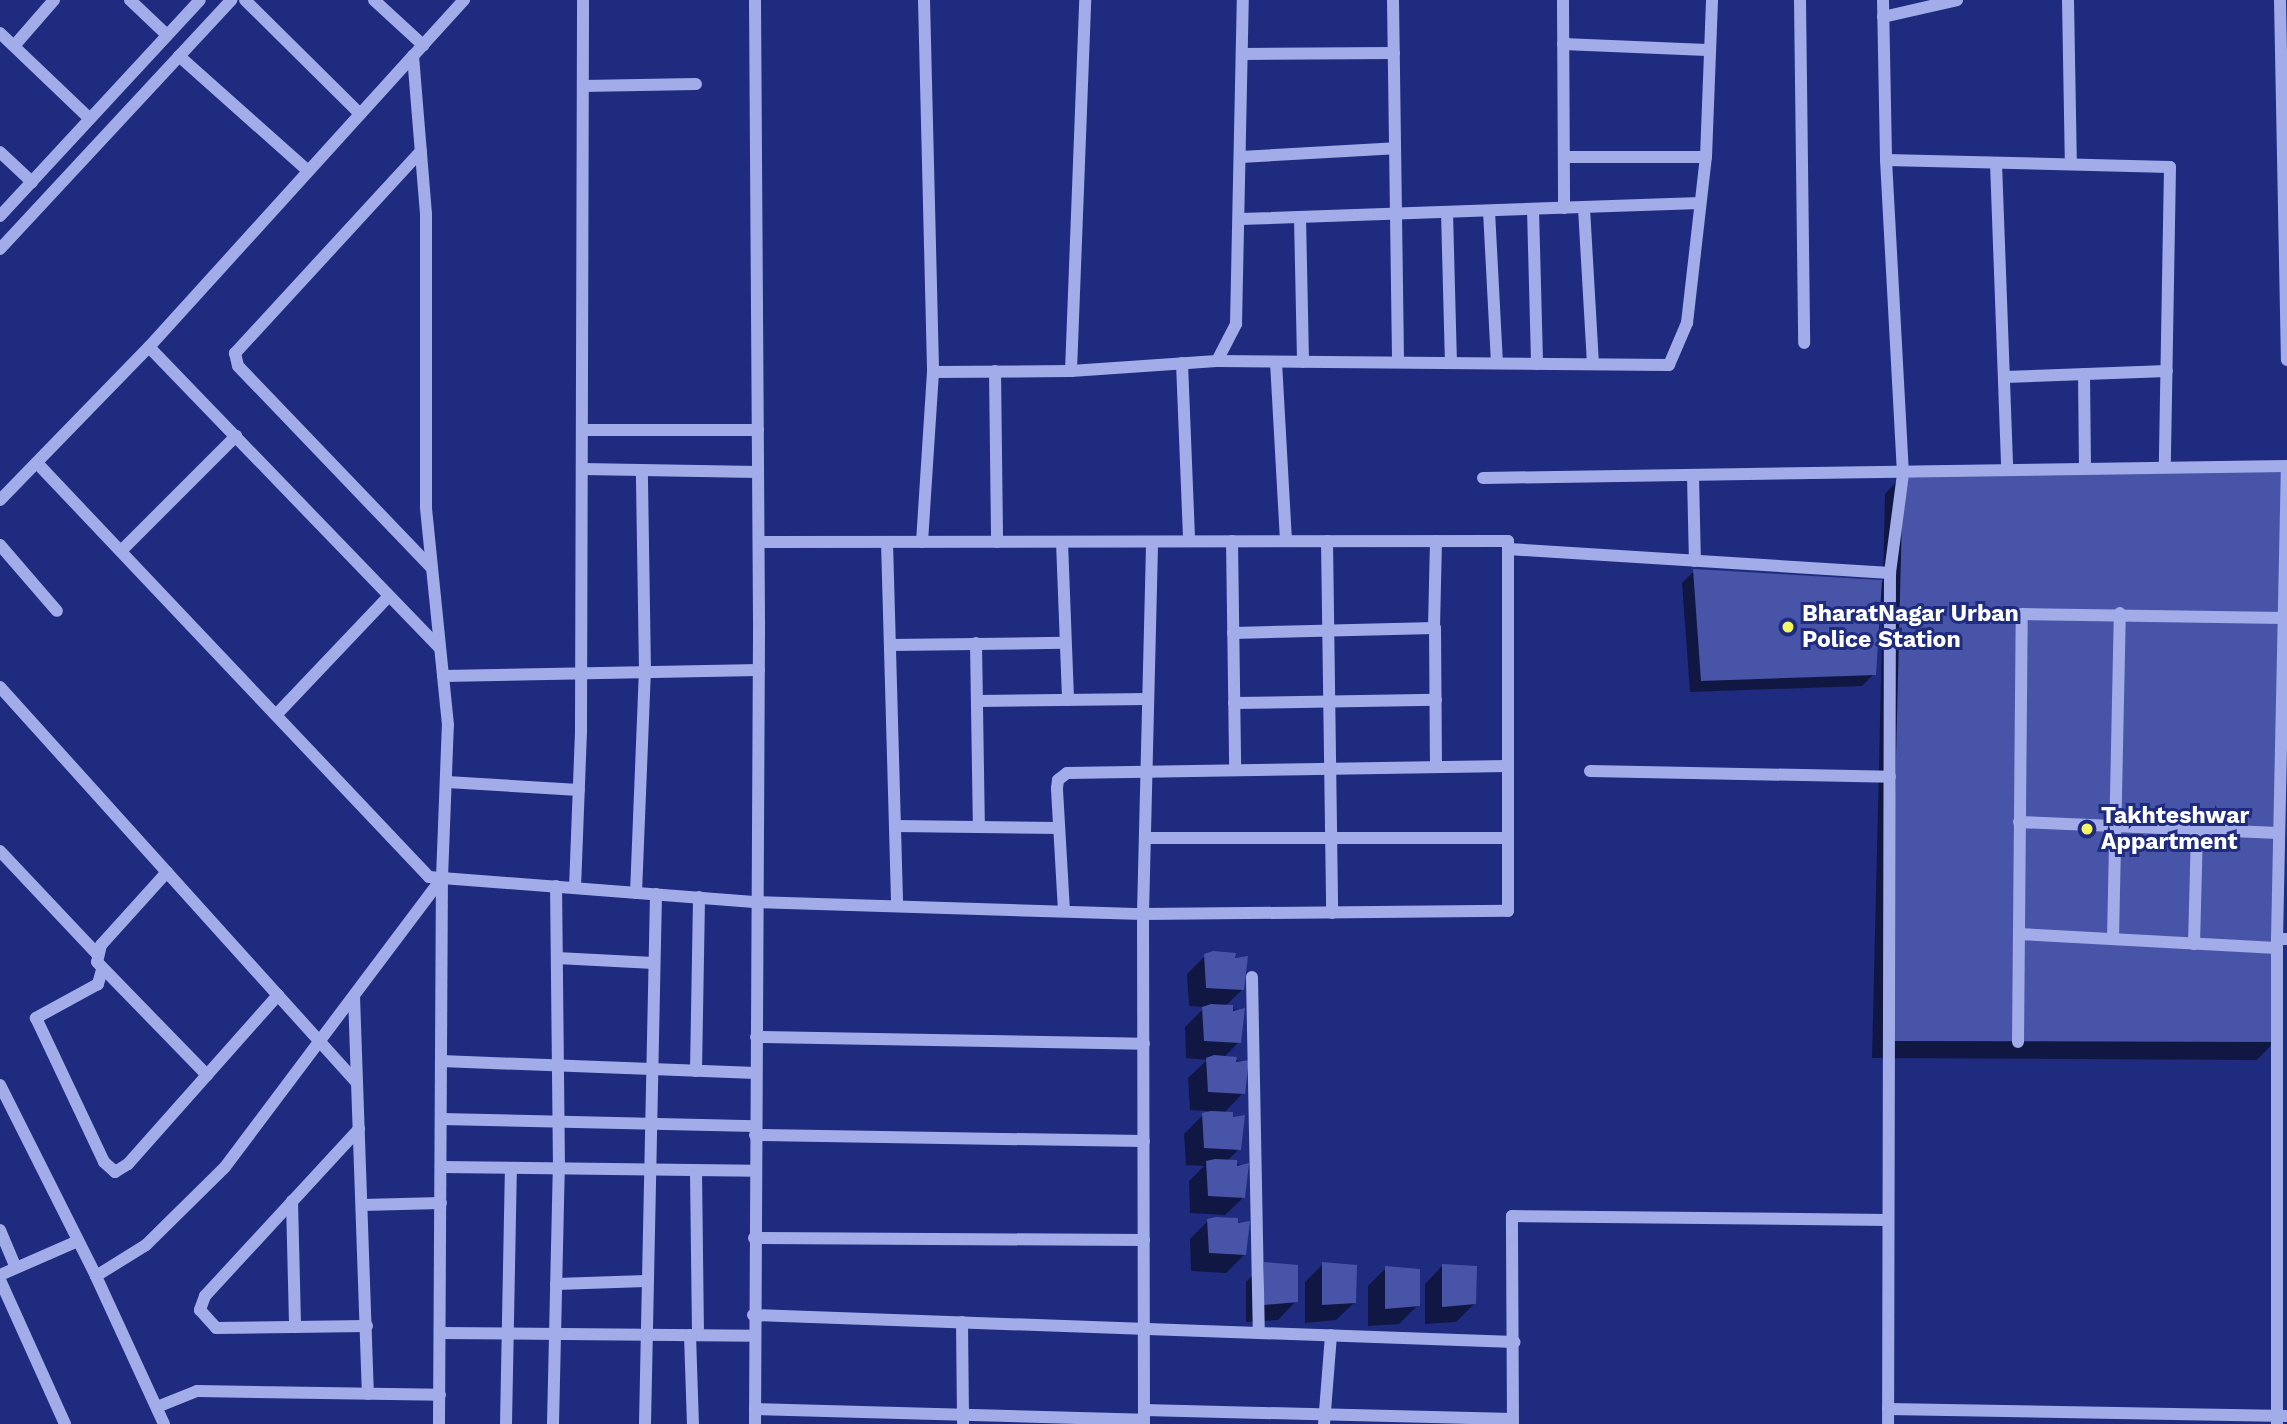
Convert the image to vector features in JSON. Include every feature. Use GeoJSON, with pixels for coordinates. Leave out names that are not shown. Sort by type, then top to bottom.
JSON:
{"type":"FeatureCollection","features":[{"type":"Feature","properties":{"kind":"street"},"geometry":{"type":"LineString","coordinates":[[14,46],[54,0]]}},
{"type":"Feature","properties":{"kind":"street"},"geometry":{"type":"LineString","coordinates":[[130,0],[167,35]]}},
{"type":"Feature","properties":{"kind":"street"},"geometry":{"type":"LineString","coordinates":[[0,249],[230,0]]}},
{"type":"Feature","properties":{"kind":"street"},"geometry":{"type":"LineString","coordinates":[[245,0],[360,114]]}},
{"type":"Feature","properties":{"kind":"street"},"geometry":{"type":"LineString","coordinates":[[374,0],[423,45]]}},
{"type":"Feature","properties":{"kind":"street"},"geometry":{"type":"LineString","coordinates":[[0,500],[149,346],[464,0]]}},
{"type":"Feature","properties":{"kind":"street"},"geometry":{"type":"LineString","coordinates":[[575,888],[582,673],[583,0]]}},
{"type":"Feature","properties":{"kind":"street"},"geometry":{"type":"LineString","coordinates":[[755,0],[759,542],[753,1315],[755,1424]]}},
{"type":"Feature","properties":{"kind":"street"},"geometry":{"type":"LineString","coordinates":[[922,542],[933,372],[925,0]]}},
{"type":"Feature","properties":{"kind":"street"},"geometry":{"type":"LineString","coordinates":[[1071,371],[1084,0]]}},
{"type":"Feature","properties":{"kind":"street"},"geometry":{"type":"LineString","coordinates":[[1217,361],[1236,324],[1243,0]]}},
{"type":"Feature","properties":{"kind":"street"},"geometry":{"type":"LineString","coordinates":[[1393,0],[1398,362]]}},
{"type":"Feature","properties":{"kind":"street"},"geometry":{"type":"LineString","coordinates":[[1563,0],[1564,208]]}},
{"type":"Feature","properties":{"kind":"street"},"geometry":{"type":"LineString","coordinates":[[933,372],[1071,371],[1217,361],[1668,365],[1687,323],[1706,157],[1707,50],[1712,0]]}},
{"type":"Feature","properties":{"kind":"street"},"geometry":{"type":"LineString","coordinates":[[1800,0],[1804,343]]}},
{"type":"Feature","properties":{"kind":"street"},"geometry":{"type":"LineString","coordinates":[[1883,0],[1886,160],[1903,474],[1890,573],[1888,1424]]}},
{"type":"Feature","properties":{"kind":"street"},"geometry":{"type":"LineString","coordinates":[[1883,17],[1957,0]]}},
{"type":"Feature","properties":{"kind":"street"},"geometry":{"type":"LineString","coordinates":[[2068,0],[2071,164]]}},
{"type":"Feature","properties":{"kind":"street"},"geometry":{"type":"LineString","coordinates":[[2280,0],[2283,20],[2287,360]]}},
{"type":"Feature","properties":{"kind":"street"},"geometry":{"type":"LineString","coordinates":[[0,216],[196,1]]}},
{"type":"Feature","properties":{"kind":"street"},"geometry":{"type":"LineString","coordinates":[[0,33],[89,119]]}},
{"type":"Feature","properties":{"kind":"street"},"geometry":{"type":"LineString","coordinates":[[1563,44],[1707,50]]}},
{"type":"Feature","properties":{"kind":"street"},"geometry":{"type":"LineString","coordinates":[[1243,54],[1394,53]]}},
{"type":"Feature","properties":{"kind":"street"},"geometry":{"type":"LineString","coordinates":[[178,56],[309,171]]}},
{"type":"Feature","properties":{"kind":"street"},"geometry":{"type":"LineString","coordinates":[[413,56],[426,214],[426,507],[443,676],[447,782],[442,878],[439,1424]]}},
{"type":"Feature","properties":{"kind":"street"},"geometry":{"type":"LineString","coordinates":[[583,86],[696,84]]}},
{"type":"Feature","properties":{"kind":"street"},"geometry":{"type":"LineString","coordinates":[[1241,157],[1395,148]]}},
{"type":"Feature","properties":{"kind":"street"},"geometry":{"type":"LineString","coordinates":[[421,151],[235,353],[238,366],[432,568]]}},
{"type":"Feature","properties":{"kind":"street"},"geometry":{"type":"LineString","coordinates":[[0,152],[32,182]]}},
{"type":"Feature","properties":{"kind":"street"},"geometry":{"type":"LineString","coordinates":[[1564,158],[1706,157]]}},
{"type":"Feature","properties":{"kind":"street"},"geometry":{"type":"LineString","coordinates":[[1886,160],[2170,167],[2165,467]]}},
{"type":"Feature","properties":{"kind":"street"},"geometry":{"type":"LineString","coordinates":[[1996,163],[2007,470]]}},
{"type":"Feature","properties":{"kind":"street"},"geometry":{"type":"LineString","coordinates":[[1240,219],[1700,204]]}},
{"type":"Feature","properties":{"kind":"street"},"geometry":{"type":"LineString","coordinates":[[1584,208],[1593,364]]}},
{"type":"Feature","properties":{"kind":"street"},"geometry":{"type":"LineString","coordinates":[[1533,209],[1536,364]]}},
{"type":"Feature","properties":{"kind":"street"},"geometry":{"type":"LineString","coordinates":[[1489,211],[1496,363]]}},
{"type":"Feature","properties":{"kind":"street"},"geometry":{"type":"LineString","coordinates":[[1447,212],[1451,363]]}},
{"type":"Feature","properties":{"kind":"street"},"geometry":{"type":"LineString","coordinates":[[1300,217],[1303,362]]}},
{"type":"Feature","properties":{"kind":"street"},"geometry":{"type":"LineString","coordinates":[[149,346],[440,648]]}},
{"type":"Feature","properties":{"kind":"street"},"geometry":{"type":"LineString","coordinates":[[1276,362],[1286,541]]}},
{"type":"Feature","properties":{"kind":"street"},"geometry":{"type":"LineString","coordinates":[[1182,363],[1189,541]]}},
{"type":"Feature","properties":{"kind":"street"},"geometry":{"type":"LineString","coordinates":[[995,371],[997,542]]}},
{"type":"Feature","properties":{"kind":"street"},"geometry":{"type":"LineString","coordinates":[[2004,377],[2167,371]]}},
{"type":"Feature","properties":{"kind":"street"},"geometry":{"type":"LineString","coordinates":[[2084,374],[2085,468]]}},
{"type":"Feature","properties":{"kind":"street"},"geometry":{"type":"LineString","coordinates":[[582,430],[758,430]]}},
{"type":"Feature","properties":{"kind":"street"},"geometry":{"type":"LineString","coordinates":[[121,551],[236,436]]}},
{"type":"Feature","properties":{"kind":"street"},"geometry":{"type":"LineString","coordinates":[[37,463],[429,877],[757,902],[1143,914],[1508,911],[1508,541],[759,542]]}},
{"type":"Feature","properties":{"kind":"street"},"geometry":{"type":"LineString","coordinates":[[1483,478],[1903,474],[2085,468],[2287,466],[2279,833],[2282,1019],[2280,1418],[1888,1409]]}},
{"type":"Feature","properties":{"kind":"street"},"geometry":{"type":"LineString","coordinates":[[582,469],[758,472]]}},
{"type":"Feature","properties":{"kind":"street"},"geometry":{"type":"LineString","coordinates":[[636,893],[645,672],[642,470]]}},
{"type":"Feature","properties":{"kind":"street"},"geometry":{"type":"LineString","coordinates":[[1693,476],[1695,561]]}},
{"type":"Feature","properties":{"kind":"street"},"geometry":{"type":"LineString","coordinates":[[1231,541],[1235,769]]}},
{"type":"Feature","properties":{"kind":"street"},"geometry":{"type":"LineString","coordinates":[[1327,541],[1332,913]]}},
{"type":"Feature","properties":{"kind":"street"},"geometry":{"type":"LineString","coordinates":[[1436,541],[1436,767]]}},
{"type":"Feature","properties":{"kind":"street"},"geometry":{"type":"LineString","coordinates":[[887,542],[897,906]]}},
{"type":"Feature","properties":{"kind":"street"},"geometry":{"type":"LineString","coordinates":[[1062,542],[1068,700]]}},
{"type":"Feature","properties":{"kind":"street"},"geometry":{"type":"LineString","coordinates":[[1144,1418],[1143,914],[1152,542]]}},
{"type":"Feature","properties":{"kind":"street"},"geometry":{"type":"LineString","coordinates":[[0,545],[57,611]]}},
{"type":"Feature","properties":{"kind":"street"},"geometry":{"type":"LineString","coordinates":[[1508,549],[1890,573]]}},
{"type":"Feature","properties":{"kind":"street"},"geometry":{"type":"LineString","coordinates":[[276,715],[389,596]]}},
{"type":"Feature","properties":{"kind":"street"},"geometry":{"type":"LineString","coordinates":[[2018,1042],[2019,618],[2036,611],[2283,618]]}},
{"type":"Feature","properties":{"kind":"street"},"geometry":{"type":"LineString","coordinates":[[2113,939],[2120,613]]}},
{"type":"Feature","properties":{"kind":"street"},"geometry":{"type":"LineString","coordinates":[[1233,633],[1434,628]]}},
{"type":"Feature","properties":{"kind":"street"},"geometry":{"type":"LineString","coordinates":[[976,643],[979,827]]}},
{"type":"Feature","properties":{"kind":"street"},"geometry":{"type":"LineString","coordinates":[[890,645],[1064,643]]}},
{"type":"Feature","properties":{"kind":"street"},"geometry":{"type":"LineString","coordinates":[[443,676],[759,670]]}},
{"type":"Feature","properties":{"kind":"street"},"geometry":{"type":"LineString","coordinates":[[2,695],[358,1083]]}},
{"type":"Feature","properties":{"kind":"street"},"geometry":{"type":"LineString","coordinates":[[977,701],[1148,699]]}},
{"type":"Feature","properties":{"kind":"street"},"geometry":{"type":"LineString","coordinates":[[1234,703],[1436,700]]}},
{"type":"Feature","properties":{"kind":"street"},"geometry":{"type":"LineString","coordinates":[[1065,911],[1057,788],[1062,775],[1146,770],[1508,766]]}},
{"type":"Feature","properties":{"kind":"street"},"geometry":{"type":"LineString","coordinates":[[1590,771],[1890,777]]}},
{"type":"Feature","properties":{"kind":"street"},"geometry":{"type":"LineString","coordinates":[[447,782],[579,790]]}},
{"type":"Feature","properties":{"kind":"street"},"geometry":{"type":"LineString","coordinates":[[2019,822],[2279,833]]}},
{"type":"Feature","properties":{"kind":"street"},"geometry":{"type":"LineString","coordinates":[[895,826],[1059,828]]}},
{"type":"Feature","properties":{"kind":"street"},"geometry":{"type":"LineString","coordinates":[[2194,944],[2197,830]]}},
{"type":"Feature","properties":{"kind":"street"},"geometry":{"type":"LineString","coordinates":[[1145,838],[1508,838]]}},
{"type":"Feature","properties":{"kind":"street"},"geometry":{"type":"LineString","coordinates":[[0,851],[96,953],[102,970],[207,1075]]}},
{"type":"Feature","properties":{"kind":"street"},"geometry":{"type":"LineString","coordinates":[[96,953],[167,872]]}},
{"type":"Feature","properties":{"kind":"street"},"geometry":{"type":"LineString","coordinates":[[96,1276],[146,1245],[225,1167],[442,878]]}},
{"type":"Feature","properties":{"kind":"street"},"geometry":{"type":"LineString","coordinates":[[553,1424],[559,1169],[555,1122],[558,1065],[556,886]]}},
{"type":"Feature","properties":{"kind":"street"},"geometry":{"type":"LineString","coordinates":[[645,1424],[656,894]]}},
{"type":"Feature","properties":{"kind":"street"},"geometry":{"type":"LineString","coordinates":[[696,1071],[699,897]]}},
{"type":"Feature","properties":{"kind":"street"},"geometry":{"type":"LineString","coordinates":[[2019,934],[2194,944],[2280,942]]}},
{"type":"Feature","properties":{"kind":"street"},"geometry":{"type":"LineString","coordinates":[[557,958],[654,963]]}},
{"type":"Feature","properties":{"kind":"street"},"geometry":{"type":"LineString","coordinates":[[102,970],[98,984],[36,1018],[109,1170],[115,1172],[128,1164],[278,995]]}},
{"type":"Feature","properties":{"kind":"street"},"geometry":{"type":"LineString","coordinates":[[1252,976],[1259,1333]]}},
{"type":"Feature","properties":{"kind":"street"},"geometry":{"type":"LineString","coordinates":[[354,996],[368,1394]]}},
{"type":"Feature","properties":{"kind":"street"},"geometry":{"type":"LineString","coordinates":[[756,1037],[1144,1044]]}},
{"type":"Feature","properties":{"kind":"street"},"geometry":{"type":"LineString","coordinates":[[441,1061],[756,1073]]}},
{"type":"Feature","properties":{"kind":"street"},"geometry":{"type":"LineString","coordinates":[[0,1086],[96,1276],[164,1424]]}},
{"type":"Feature","properties":{"kind":"street"},"geometry":{"type":"LineString","coordinates":[[441,1119],[1144,1141]]}},
{"type":"Feature","properties":{"kind":"street"},"geometry":{"type":"LineString","coordinates":[[359,1129],[205,1296],[200,1310],[216,1328],[367,1326]]}},
{"type":"Feature","properties":{"kind":"street"},"geometry":{"type":"LineString","coordinates":[[441,1167],[755,1171]]}},
{"type":"Feature","properties":{"kind":"street"},"geometry":{"type":"LineString","coordinates":[[506,1424],[511,1168]]}},
{"type":"Feature","properties":{"kind":"street"},"geometry":{"type":"LineString","coordinates":[[693,1424],[696,1171]]}},
{"type":"Feature","properties":{"kind":"street"},"geometry":{"type":"LineString","coordinates":[[292,1201],[295,1327]]}},
{"type":"Feature","properties":{"kind":"street"},"geometry":{"type":"LineString","coordinates":[[362,1205],[441,1203]]}},
{"type":"Feature","properties":{"kind":"street"},"geometry":{"type":"LineString","coordinates":[[755,1409],[963,1420],[1144,1418],[1513,1422],[1515,1342],[1512,1216],[1888,1220]]}},
{"type":"Feature","properties":{"kind":"street"},"geometry":{"type":"LineString","coordinates":[[0,1230],[16,1268]]}},
{"type":"Feature","properties":{"kind":"street"},"geometry":{"type":"LineString","coordinates":[[754,1238],[1144,1240]]}},
{"type":"Feature","properties":{"kind":"street"},"geometry":{"type":"LineString","coordinates":[[65,1424],[0,1278],[16,1268],[78,1241]]}},
{"type":"Feature","properties":{"kind":"street"},"geometry":{"type":"LineString","coordinates":[[556,1284],[646,1281]]}},
{"type":"Feature","properties":{"kind":"street"},"geometry":{"type":"LineString","coordinates":[[753,1315],[1515,1342]]}},
{"type":"Feature","properties":{"kind":"street"},"geometry":{"type":"LineString","coordinates":[[962,1322],[963,1420]]}},
{"type":"Feature","properties":{"kind":"street"},"geometry":{"type":"LineString","coordinates":[[440,1333],[754,1336]]}},
{"type":"Feature","properties":{"kind":"street"},"geometry":{"type":"LineString","coordinates":[[1324,1420],[1331,1335]]}},
{"type":"Feature","properties":{"kind":"street"},"geometry":{"type":"LineString","coordinates":[[157,1407],[197,1391],[440,1395]]}},
{"type":"Feature","properties":{"kind":"building","name":"Takhteshwar Appartment"},"geometry":{"type":"Polygon","coordinates":[[[2287,466],[2277,1042],[1889,1041],[1903,474],[2287,466]]]}},
{"type":"Feature","properties":{"kind":"building","name":"BharatNagar Urban Police Station"},"geometry":{"type":"Polygon","coordinates":[[[1693,569],[1882,580],[1876,675],[1701,681],[1693,569]]]}},
{"type":"Feature","properties":{"kind":"building"},"geometry":{"type":"Polygon","coordinates":[[[1213,951],[1236,953],[1235,958],[1248,956],[1244,990],[1206,988],[1204,954],[1213,951]]]}},
{"type":"Feature","properties":{"kind":"building"},"geometry":{"type":"Polygon","coordinates":[[[1211,1004],[1233,1005],[1233,1011],[1245,1008],[1241,1043],[1204,1041],[1202,1007],[1211,1004]]]}},
{"type":"Feature","properties":{"kind":"building"},"geometry":{"type":"Polygon","coordinates":[[[1214,1055],[1237,1057],[1236,1062],[1249,1060],[1245,1094],[1208,1092],[1206,1058],[1214,1055]]]}},
{"type":"Feature","properties":{"kind":"building"},"geometry":{"type":"Polygon","coordinates":[[[1233,1112],[1233,1117],[1245,1115],[1241,1150],[1204,1148],[1202,1113],[1233,1112]]]}},
{"type":"Feature","properties":{"kind":"building"},"geometry":{"type":"Polygon","coordinates":[[[1237,1160],[1237,1166],[1249,1163],[1245,1198],[1208,1196],[1206,1161],[1237,1160]]]}},
{"type":"Feature","properties":{"kind":"building"},"geometry":{"type":"Polygon","coordinates":[[[1238,1218],[1238,1223],[1250,1221],[1246,1255],[1209,1253],[1207,1219],[1238,1218]]]}},
{"type":"Feature","properties":{"kind":"building"},"geometry":{"type":"Polygon","coordinates":[[[1264,1262],[1298,1265],[1298,1302],[1264,1305],[1264,1262]]]}},
{"type":"Feature","properties":{"kind":"building"},"geometry":{"type":"Polygon","coordinates":[[[1322,1262],[1357,1265],[1356,1303],[1322,1305],[1322,1262]]]}},
{"type":"Feature","properties":{"kind":"building"},"geometry":{"type":"Polygon","coordinates":[[[1442,1264],[1477,1266],[1476,1304],[1442,1307],[1442,1264]]]}},
{"type":"Feature","properties":{"kind":"building"},"geometry":{"type":"Polygon","coordinates":[[[1385,1266],[1420,1269],[1420,1306],[1385,1309],[1385,1266]]]}},
{"type":"Feature","properties":{"kind":"place","name":"BharatNagar Urban Police Station"},"geometry":{"type":"Point","coordinates":[1788,627]}},
{"type":"Feature","properties":{"kind":"place","name":"Takhteshwar Appartment"},"geometry":{"type":"Point","coordinates":[2087,829]}}]}
